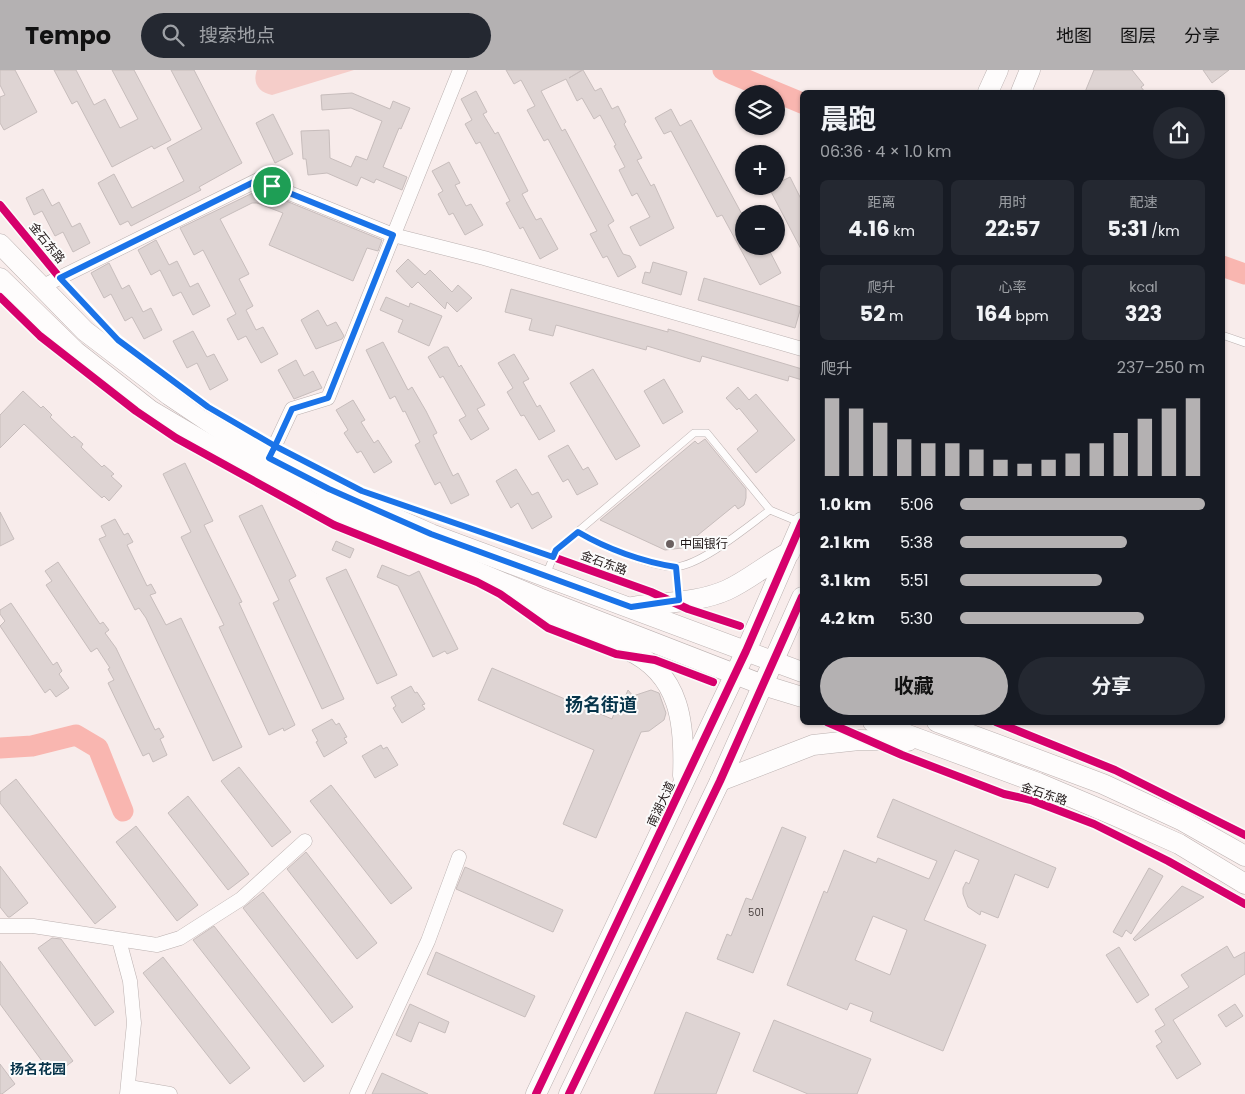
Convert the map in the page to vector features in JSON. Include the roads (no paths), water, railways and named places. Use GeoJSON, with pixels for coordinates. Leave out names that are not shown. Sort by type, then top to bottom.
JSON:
{"type":"FeatureCollection","features":[{"type":"Feature","properties":{"kind":"main road"},"geometry":{"type":"LineString","coordinates":[[989,90],[998,70]]}},
{"type":"Feature","properties":{"kind":"main road"},"geometry":{"type":"LineString","coordinates":[[1022,90],[1030,70]]}},
{"type":"Feature","properties":{"kind":"main road"},"geometry":{"type":"LineString","coordinates":[[0,244],[85,331],[169,395],[239,442],[329,489],[431,534],[800,671]]}},
{"type":"Feature","properties":{"kind":"main road"},"geometry":{"type":"LineString","coordinates":[[0,278],[75,351],[150,410],[248,468],[314,503],[521,590],[800,697]]}},
{"type":"Feature","properties":{"kind":"main road","name":"南湖大道"},"geometry":{"type":"LineString","coordinates":[[536,1094],[736,674],[800,528]]}},
{"type":"Feature","properties":{"kind":"main road"},"geometry":{"type":"LineString","coordinates":[[631,607],[705,597],[728,590],[772,561],[790,552]]}},
{"type":"Feature","properties":{"kind":"main road"},"geometry":{"type":"LineString","coordinates":[[521,590],[528,606],[549,620],[629,650],[652,664],[670,686],[680,714],[683,736],[683,784]]}},
{"type":"Feature","properties":{"kind":"main road"},"geometry":{"type":"LineString","coordinates":[[569,1094],[720,781],[800,602]]}},
{"type":"Feature","properties":{"kind":"main road","name":"金石东路"},"geometry":{"type":"LineString","coordinates":[[880,725],[1038,783],[1116,816],[1178,844],[1245,884]]}},
{"type":"Feature","properties":{"kind":"main road"},"geometry":{"type":"LineString","coordinates":[[950,725],[973,730],[1103,784],[1183,821],[1245,856]]}},
{"type":"Feature","properties":{"kind":"main road"},"geometry":{"type":"LineString","coordinates":[[720,781],[813,745],[859,740],[925,742]]}},
{"type":"Feature","properties":{"kind":"street"},"geometry":{"type":"LineString","coordinates":[[269,458],[292,409],[328,398],[460,70]]}},
{"type":"Feature","properties":{"kind":"street"},"geometry":{"type":"LineString","coordinates":[[41,287],[262,178],[272,186],[393,235],[484,258],[800,348]]}},
{"type":"Feature","properties":{"kind":"street"},"geometry":{"type":"LineString","coordinates":[[0,926],[33,926],[157,945],[180,938],[242,899],[305,841]]}},
{"type":"Feature","properties":{"kind":"street"},"geometry":{"type":"LineString","coordinates":[[357,1094],[428,941],[459,857]]}},
{"type":"Feature","properties":{"kind":"street"},"geometry":{"type":"LineString","coordinates":[[119,940],[130,981],[134,1024],[128,1090],[170,1094]]}},
{"type":"Feature","properties":{"kind":"lane"},"geometry":{"type":"LineString","coordinates":[[1225,336],[1245,343]]}},
{"type":"Feature","properties":{"kind":"lane"},"geometry":{"type":"LineString","coordinates":[[546,576],[556,550],[694,433],[707,433],[770,510],[800,522]]}},
{"type":"Feature","properties":{"kind":"lane"},"geometry":{"type":"LineString","coordinates":[[578,532],[593,541],[656,564],[676,567],[693,561],[718,548],[770,510]]}},
{"type":"Feature","properties":{"kind":"lane"},"geometry":{"type":"LineString","coordinates":[[676,567],[679,600]]}},
{"type":"Feature","properties":{"kind":"waterway"},"geometry":{"type":"LineString","coordinates":[[723,70],[800,102]]}},
{"type":"Feature","properties":{"kind":"waterway"},"geometry":{"type":"LineString","coordinates":[[1225,267],[1245,274]]}},
{"type":"Feature","properties":{"kind":"waterway"},"geometry":{"type":"LineString","coordinates":[[0,748],[32,746],[76,735],[98,748],[123,811]]}},
{"type":"Feature","properties":{"kind":"place","name":"中国银行"},"geometry":{"type":"Point","coordinates":[670,544]}},
{"type":"Feature","properties":{"kind":"district","name":"扬名街道"},"geometry":{"type":"Point","coordinates":[601,705]}},
{"type":"Feature","properties":{"kind":"district","name":"扬名花园"},"geometry":{"type":"Point","coordinates":[38,1069]}}]}
